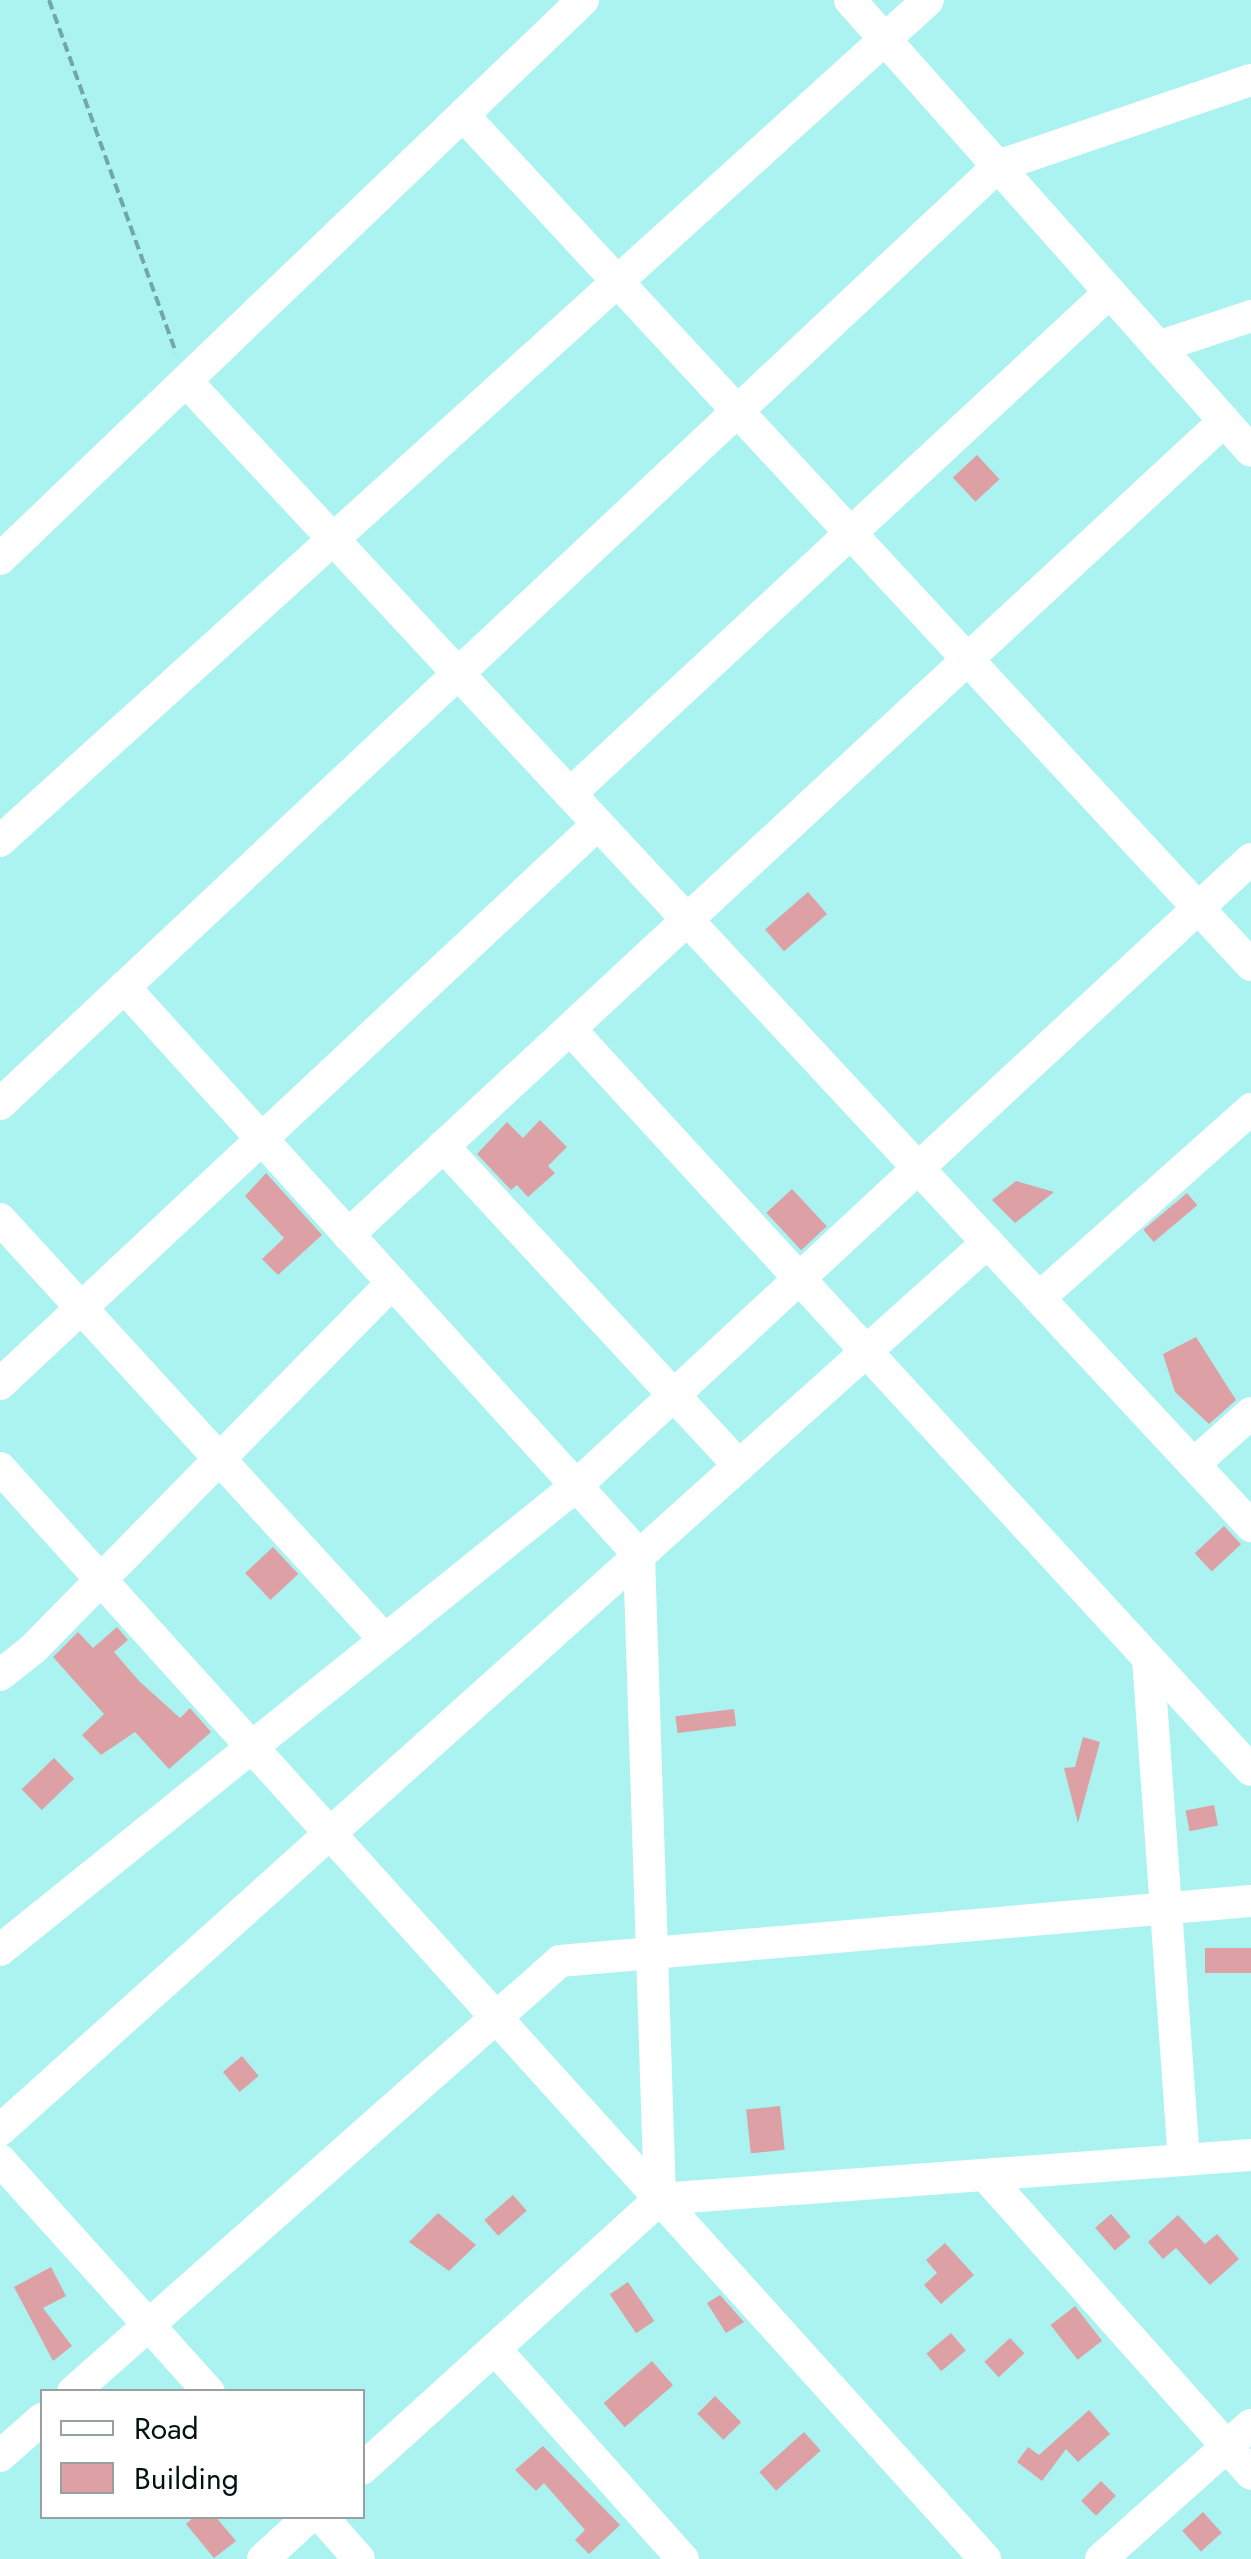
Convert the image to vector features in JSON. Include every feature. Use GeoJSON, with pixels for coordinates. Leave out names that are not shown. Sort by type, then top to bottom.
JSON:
{"type":"FeatureCollection","features":[{"type":"Feature","properties":{"kind":"street"},"geometry":{"type":"LineString","coordinates":[[0,559],[583,0]]}},
{"type":"Feature","properties":{"kind":"street"},"geometry":{"type":"LineString","coordinates":[[850,0],[1251,451]]}},
{"type":"Feature","properties":{"kind":"street"},"geometry":{"type":"LineString","coordinates":[[0,841],[928,0]]}},
{"type":"Feature","properties":{"kind":"street"},"geometry":{"type":"LineString","coordinates":[[0,1104],[998,166],[1251,80]]}},
{"type":"Feature","properties":{"kind":"street"},"geometry":{"type":"LineString","coordinates":[[463,115],[1251,965]]}},
{"type":"Feature","properties":{"kind":"street"},"geometry":{"type":"LineString","coordinates":[[570,794],[1110,292]]}},
{"type":"Feature","properties":{"kind":"street"},"geometry":{"type":"LineString","coordinates":[[1158,346],[1251,316]]}},
{"type":"Feature","properties":{"kind":"street"},"geometry":{"type":"LineString","coordinates":[[186,381],[1251,1526]]}},
{"type":"Feature","properties":{"kind":"street"},"geometry":{"type":"LineString","coordinates":[[348,1235],[1224,421]]}},
{"type":"Feature","properties":{"kind":"street"},"geometry":{"type":"LineString","coordinates":[[0,1384],[598,824]]}},
{"type":"Feature","properties":{"kind":"street"},"geometry":{"type":"LineString","coordinates":[[0,1950],[576,1486],[1251,859]]}},
{"type":"Feature","properties":{"kind":"street"},"geometry":{"type":"LineString","coordinates":[[124,988],[639,1556],[660,2200]]}},
{"type":"Feature","properties":{"kind":"street"},"geometry":{"type":"LineString","coordinates":[[570,1029],[1251,1770]]}},
{"type":"Feature","properties":{"kind":"street"},"geometry":{"type":"LineString","coordinates":[[1039,1298],[1251,1109]]}},
{"type":"Feature","properties":{"kind":"street"},"geometry":{"type":"LineString","coordinates":[[443,1146],[739,1466]]}},
{"type":"Feature","properties":{"kind":"street"},"geometry":{"type":"LineString","coordinates":[[0,1220],[386,1640]]}},
{"type":"Feature","properties":{"kind":"street"},"geometry":{"type":"LineString","coordinates":[[0,2130],[988,1242]]}},
{"type":"Feature","properties":{"kind":"street"},"geometry":{"type":"LineString","coordinates":[[0,1675],[101,1580],[392,1283]]}},
{"type":"Feature","properties":{"kind":"street"},"geometry":{"type":"LineString","coordinates":[[1194,1464],[1251,1413]]}},
{"type":"Feature","properties":{"kind":"street"},"geometry":{"type":"LineString","coordinates":[[0,1468],[985,2559]]}},
{"type":"Feature","properties":{"kind":"street"},"geometry":{"type":"LineString","coordinates":[[1148,1658],[1184,2160]]}},
{"type":"Feature","properties":{"kind":"street"},"geometry":{"type":"LineString","coordinates":[[76,2389],[560,1961],[1251,1901]]}},
{"type":"Feature","properties":{"kind":"street"},"geometry":{"type":"LineString","coordinates":[[365,2466],[660,2200],[1251,2155]]}},
{"type":"Feature","properties":{"kind":"street"},"geometry":{"type":"LineString","coordinates":[[0,2160],[205,2389]]}},
{"type":"Feature","properties":{"kind":"street"},"geometry":{"type":"LineString","coordinates":[[985,2175],[1239,2436],[1251,2474]]}},
{"type":"Feature","properties":{"kind":"street"},"geometry":{"type":"LineString","coordinates":[[495,2349],[684,2559]]}},
{"type":"Feature","properties":{"kind":"street"},"geometry":{"type":"LineString","coordinates":[[0,2456],[40,2420]]}},
{"type":"Feature","properties":{"kind":"street"},"geometry":{"type":"LineString","coordinates":[[1101,2559],[1239,2436]]}},
{"type":"Feature","properties":{"kind":"street"},"geometry":{"type":"LineString","coordinates":[[263,2559],[307,2519]]}},
{"type":"Feature","properties":{"kind":"street"},"geometry":{"type":"LineString","coordinates":[[324,2519],[360,2559]]}},
{"type":"Feature","properties":{"kind":"path"},"geometry":{"type":"LineString","coordinates":[[48,0],[186,381]]}},
{"type":"Feature","properties":{"kind":"building"},"geometry":{"type":"Polygon","coordinates":[[[977,455],[1000,479],[975,502],[953,478],[977,455]]]}},
{"type":"Feature","properties":{"kind":"building"},"geometry":{"type":"Polygon","coordinates":[[[808,892],[827,914],[784,951],[765,929],[808,892]]]}},
{"type":"Feature","properties":{"kind":"building"},"geometry":{"type":"Polygon","coordinates":[[[540,1120],[567,1147],[548,1166],[555,1173],[528,1197],[517,1185],[511,1190],[477,1154],[507,1122],[523,1138],[540,1120]]]}},
{"type":"Feature","properties":{"kind":"building"},"geometry":{"type":"Polygon","coordinates":[[[266,1173],[322,1235],[278,1275],[262,1259],[284,1238],[245,1196],[266,1173]]]}},
{"type":"Feature","properties":{"kind":"building"},"geometry":{"type":"Polygon","coordinates":[[[1016,1181],[1054,1192],[1015,1223],[992,1200],[1016,1181]]]}},
{"type":"Feature","properties":{"kind":"building"},"geometry":{"type":"Polygon","coordinates":[[[792,1189],[827,1226],[801,1250],[766,1213],[792,1189]]]}},
{"type":"Feature","properties":{"kind":"building"},"geometry":{"type":"Polygon","coordinates":[[[1187,1193],[1197,1205],[1154,1242],[1143,1230],[1187,1193]]]}},
{"type":"Feature","properties":{"kind":"building"},"geometry":{"type":"Polygon","coordinates":[[[1196,1337],[1236,1400],[1209,1424],[1175,1392],[1163,1354],[1196,1337]]]}},
{"type":"Feature","properties":{"kind":"building"},"geometry":{"type":"Polygon","coordinates":[[[1224,1526],[1241,1544],[1212,1572],[1195,1553],[1224,1526]]]}},
{"type":"Feature","properties":{"kind":"building"},"geometry":{"type":"Polygon","coordinates":[[[273,1547],[298,1574],[270,1600],[245,1573],[273,1547]]]}},
{"type":"Feature","properties":{"kind":"building"},"geometry":{"type":"Polygon","coordinates":[[[117,1627],[128,1640],[114,1652],[139,1681],[180,1718],[190,1708],[211,1732],[169,1769],[135,1732],[101,1755],[82,1735],[104,1714],[53,1657],[78,1632],[93,1648],[117,1627]]]}},
{"type":"Feature","properties":{"kind":"building"},"geometry":{"type":"Polygon","coordinates":[[[734,1709],[736,1726],[678,1733],[675,1716],[734,1709]]]}},
{"type":"Feature","properties":{"kind":"building"},"geometry":{"type":"Polygon","coordinates":[[[1083,1737],[1100,1742],[1078,1823],[1064,1768],[1075,1767],[1083,1737]]]}},
{"type":"Feature","properties":{"kind":"building"},"geometry":{"type":"Polygon","coordinates":[[[54,1758],[74,1779],[42,1810],[22,1789],[54,1758]]]}},
{"type":"Feature","properties":{"kind":"building"},"geometry":{"type":"Polygon","coordinates":[[[1214,1805],[1218,1826],[1190,1831],[1186,1811],[1214,1805]]]}},
{"type":"Feature","properties":{"kind":"building"},"geometry":{"type":"Polygon","coordinates":[[[1205,1948],[1251,1948],[1251,1973],[1205,1973],[1205,1948]]]}},
{"type":"Feature","properties":{"kind":"building"},"geometry":{"type":"Polygon","coordinates":[[[242,2056],[259,2076],[240,2092],[223,2072],[242,2056]]]}},
{"type":"Feature","properties":{"kind":"building"},"geometry":{"type":"Polygon","coordinates":[[[780,2106],[785,2150],[751,2153],[746,2110],[780,2106]]]}},
{"type":"Feature","properties":{"kind":"building"},"geometry":{"type":"Polygon","coordinates":[[[513,2195],[527,2211],[498,2236],[484,2220],[513,2195]]]}},
{"type":"Feature","properties":{"kind":"building"},"geometry":{"type":"Polygon","coordinates":[[[438,2213],[476,2245],[449,2271],[409,2242],[438,2213]]]}},
{"type":"Feature","properties":{"kind":"building"},"geometry":{"type":"Polygon","coordinates":[[[1111,2214],[1131,2237],[1115,2250],[1095,2228],[1111,2214]]]}},
{"type":"Feature","properties":{"kind":"building"},"geometry":{"type":"Polygon","coordinates":[[[1178,2215],[1205,2244],[1217,2234],[1239,2259],[1210,2285],[1176,2248],[1163,2259],[1148,2242],[1178,2215]]]}},
{"type":"Feature","properties":{"kind":"building"},"geometry":{"type":"Polygon","coordinates":[[[945,2243],[974,2275],[941,2304],[924,2285],[937,2273],[926,2260],[945,2243]]]}},
{"type":"Feature","properties":{"kind":"building"},"geometry":{"type":"Polygon","coordinates":[[[51,2267],[66,2296],[43,2308],[72,2346],[53,2361],[14,2287],[51,2267]]]}},
{"type":"Feature","properties":{"kind":"building"},"geometry":{"type":"Polygon","coordinates":[[[628,2282],[654,2321],[636,2333],[610,2294],[628,2282]]]}},
{"type":"Feature","properties":{"kind":"building"},"geometry":{"type":"Polygon","coordinates":[[[720,2295],[744,2322],[726,2333],[707,2303],[720,2295]]]}},
{"type":"Feature","properties":{"kind":"building"},"geometry":{"type":"Polygon","coordinates":[[[1075,2306],[1102,2341],[1078,2360],[1051,2325],[1075,2306]]]}},
{"type":"Feature","properties":{"kind":"building"},"geometry":{"type":"Polygon","coordinates":[[[951,2333],[966,2351],[941,2371],[926,2354],[951,2333]]]}},
{"type":"Feature","properties":{"kind":"building"},"geometry":{"type":"Polygon","coordinates":[[[1010,2338],[1024,2353],[999,2377],[984,2362],[1010,2338]]]}},
{"type":"Feature","properties":{"kind":"building"},"geometry":{"type":"Polygon","coordinates":[[[652,2361],[673,2385],[625,2427],[604,2403],[652,2361]]]}},
{"type":"Feature","properties":{"kind":"building"},"geometry":{"type":"Polygon","coordinates":[[[715,2396],[741,2422],[723,2440],[697,2414],[715,2396]]]}},
{"type":"Feature","properties":{"kind":"building"},"geometry":{"type":"Polygon","coordinates":[[[1089,2410],[1110,2434],[1078,2462],[1066,2449],[1042,2481],[1017,2462],[1028,2447],[1039,2455],[1089,2410]]]}},
{"type":"Feature","properties":{"kind":"building"},"geometry":{"type":"Polygon","coordinates":[[[804,2432],[821,2451],[776,2491],[759,2472],[804,2432]]]}},
{"type":"Feature","properties":{"kind":"building"},"geometry":{"type":"Polygon","coordinates":[[[543,2446],[620,2525],[589,2554],[575,2540],[585,2530],[544,2483],[536,2491],[515,2470],[543,2446]]]}},
{"type":"Feature","properties":{"kind":"building"},"geometry":{"type":"Polygon","coordinates":[[[1101,2481],[1116,2496],[1096,2516],[1081,2501],[1101,2481]]]}},
{"type":"Feature","properties":{"kind":"building"},"geometry":{"type":"Polygon","coordinates":[[[1203,2512],[1222,2533],[1201,2552],[1182,2531],[1203,2512]]]}},
{"type":"Feature","properties":{"kind":"building"},"geometry":{"type":"Polygon","coordinates":[[[192,2519],[218,2519],[236,2541],[214,2558],[186,2524],[192,2519]]]}}]}
